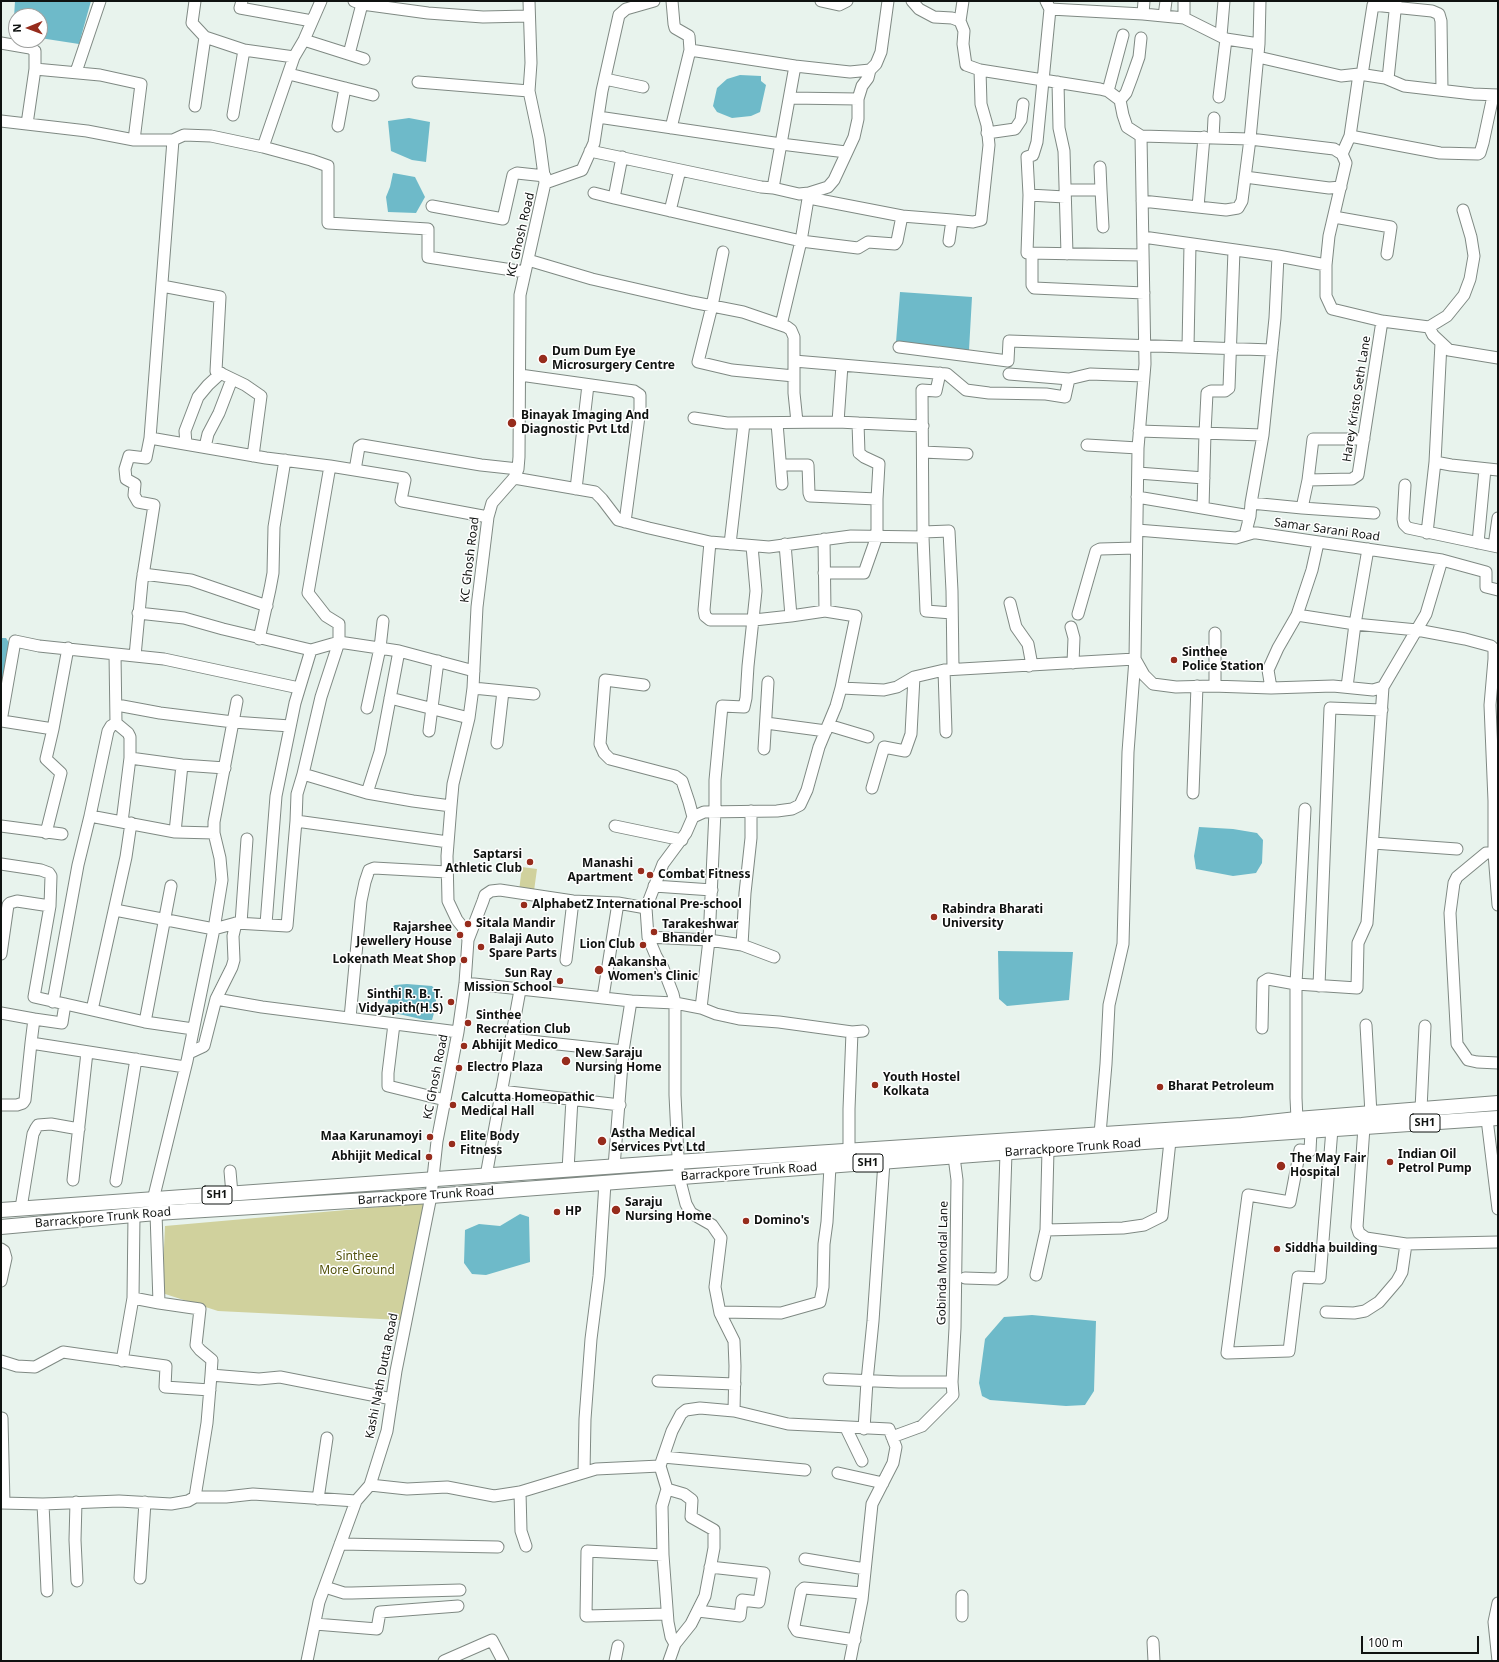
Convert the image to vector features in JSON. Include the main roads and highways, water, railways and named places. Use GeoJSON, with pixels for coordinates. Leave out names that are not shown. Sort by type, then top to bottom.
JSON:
{"type":"FeatureCollection","features":[{"type":"Feature","properties":{"kind":"main road","name":"Barrackpore Trunk Road"},"geometry":{"type":"LineString","coordinates":[[1,1210],[21,1208],[155,1206],[431,1196],[884,1162],[953,1151],[1100,1134],[1242,1125],[1296,1119],[1498,1103]]}},
{"type":"Feature","properties":{"kind":"main road","name":"Barrackpore Trunk Road"},"geometry":{"type":"LineString","coordinates":[[1,1227],[134,1216],[155,1206],[232,1194],[849,1151],[953,1151],[1006,1153],[1492,1118]]}},
{"type":"Feature","properties":{"kind":"water"},"geometry":{"type":"Polygon","coordinates":[[[15,1],[91,1],[79,44],[48,39],[48,8],[15,8],[15,1]]]}},
{"type":"Feature","properties":{"kind":"water"},"geometry":{"type":"Polygon","coordinates":[[[740,75],[761,76],[761,81],[766,85],[760,112],[751,116],[732,118],[717,112],[713,106],[717,88],[727,79],[740,75]]]}},
{"type":"Feature","properties":{"kind":"water"},"geometry":{"type":"Polygon","coordinates":[[[409,118],[430,122],[426,162],[412,160],[391,151],[388,121],[409,118]]]}},
{"type":"Feature","properties":{"kind":"water"},"geometry":{"type":"Polygon","coordinates":[[[393,173],[415,177],[425,197],[416,213],[388,212],[386,197],[393,173]]]}},
{"type":"Feature","properties":{"kind":"water"},"geometry":{"type":"Polygon","coordinates":[[[900,292],[972,297],[969,350],[896,342],[900,292]]]}},
{"type":"Feature","properties":{"kind":"water"},"geometry":{"type":"Polygon","coordinates":[[[1,638],[6,638],[11,646],[1,697],[1,638]]]}},
{"type":"Feature","properties":{"kind":"water"},"geometry":{"type":"Polygon","coordinates":[[[1199,827],[1233,829],[1257,833],[1263,840],[1262,863],[1256,873],[1233,876],[1196,869],[1194,856],[1199,827]]]}},
{"type":"Feature","properties":{"kind":"water"},"geometry":{"type":"Polygon","coordinates":[[[998,951],[1073,952],[1069,1000],[1007,1006],[999,999],[998,951]]]}},
{"type":"Feature","properties":{"kind":"water"},"geometry":{"type":"Polygon","coordinates":[[[407,984],[432,986],[436,990],[436,1006],[432,1020],[425,1020],[390,1012],[387,1005],[391,988],[395,985],[407,984]]]}},
{"type":"Feature","properties":{"kind":"water"},"geometry":{"type":"Polygon","coordinates":[[[520,1214],[529,1217],[530,1262],[486,1275],[472,1274],[464,1263],[465,1230],[479,1224],[500,1226],[520,1214]]]}},
{"type":"Feature","properties":{"kind":"water"},"geometry":{"type":"Polygon","coordinates":[[[1032,1315],[1096,1321],[1094,1391],[1085,1405],[1066,1406],[990,1400],[982,1396],[979,1383],[985,1339],[1004,1317],[1032,1315]]]}},
{"type":"Feature","properties":{"kind":"place","name":"Dum Dum Eye Microsurgery Centre"},"geometry":{"type":"Point","coordinates":[543,359]}},
{"type":"Feature","properties":{"kind":"place","name":"Binayak Imaging And Diagnostic Pvt Ltd"},"geometry":{"type":"Point","coordinates":[512,423]}},
{"type":"Feature","properties":{"kind":"place","name":"Sinthee Police Station"},"geometry":{"type":"Point","coordinates":[1174,660]}},
{"type":"Feature","properties":{"kind":"place","name":"Saptarsi Athletic Club"},"geometry":{"type":"Point","coordinates":[530,862]}},
{"type":"Feature","properties":{"kind":"place","name":"Manashi Apartment"},"geometry":{"type":"Point","coordinates":[641,871]}},
{"type":"Feature","properties":{"kind":"place","name":"Combat Fitness"},"geometry":{"type":"Point","coordinates":[650,875]}},
{"type":"Feature","properties":{"kind":"place","name":"AlphabetZ International Pre-school"},"geometry":{"type":"Point","coordinates":[524,905]}},
{"type":"Feature","properties":{"kind":"place","name":"Rabindra Bharati University"},"geometry":{"type":"Point","coordinates":[934,917]}},
{"type":"Feature","properties":{"kind":"place","name":"Sitala Mandir"},"geometry":{"type":"Point","coordinates":[468,924]}},
{"type":"Feature","properties":{"kind":"place","name":"Tarakeshwar Bhander"},"geometry":{"type":"Point","coordinates":[654,932]}},
{"type":"Feature","properties":{"kind":"place","name":"Rajarshee Jewellery House"},"geometry":{"type":"Point","coordinates":[460,935]}},
{"type":"Feature","properties":{"kind":"place","name":"Lion Club"},"geometry":{"type":"Point","coordinates":[643,945]}},
{"type":"Feature","properties":{"kind":"place","name":"Balaji Auto Spare Parts"},"geometry":{"type":"Point","coordinates":[481,947]}},
{"type":"Feature","properties":{"kind":"place","name":"Lokenath Meat Shop"},"geometry":{"type":"Point","coordinates":[464,960]}},
{"type":"Feature","properties":{"kind":"place","name":"Aakansha Women's Clinic"},"geometry":{"type":"Point","coordinates":[599,970]}},
{"type":"Feature","properties":{"kind":"place","name":"Sun Ray Mission School"},"geometry":{"type":"Point","coordinates":[560,981]}},
{"type":"Feature","properties":{"kind":"place","name":"Sinthi R. B. T. Vidyapith(H.S)"},"geometry":{"type":"Point","coordinates":[451,1002]}},
{"type":"Feature","properties":{"kind":"place","name":"Sinthee Recreation Club"},"geometry":{"type":"Point","coordinates":[468,1023]}},
{"type":"Feature","properties":{"kind":"place","name":"Abhijit Medico"},"geometry":{"type":"Point","coordinates":[464,1046]}},
{"type":"Feature","properties":{"kind":"place","name":"New Saraju Nursing Home"},"geometry":{"type":"Point","coordinates":[566,1061]}},
{"type":"Feature","properties":{"kind":"place","name":"Electro Plaza"},"geometry":{"type":"Point","coordinates":[459,1068]}},
{"type":"Feature","properties":{"kind":"place","name":"Youth Hostel Kolkata"},"geometry":{"type":"Point","coordinates":[875,1085]}},
{"type":"Feature","properties":{"kind":"place","name":"Bharat Petroleum"},"geometry":{"type":"Point","coordinates":[1160,1087]}},
{"type":"Feature","properties":{"kind":"place","name":"Calcutta Homeopathic Medical Hall"},"geometry":{"type":"Point","coordinates":[453,1105]}},
{"type":"Feature","properties":{"kind":"place","name":"Maa Karunamoyi"},"geometry":{"type":"Point","coordinates":[430,1137]}},
{"type":"Feature","properties":{"kind":"place","name":"Astha Medical Services Pvt Ltd"},"geometry":{"type":"Point","coordinates":[602,1141]}},
{"type":"Feature","properties":{"kind":"place","name":"Elite Body Fitness"},"geometry":{"type":"Point","coordinates":[452,1144]}},
{"type":"Feature","properties":{"kind":"place","name":"Abhijit Medical"},"geometry":{"type":"Point","coordinates":[429,1157]}},
{"type":"Feature","properties":{"kind":"place","name":"Indian Oil Petrol Pump"},"geometry":{"type":"Point","coordinates":[1390,1162]}},
{"type":"Feature","properties":{"kind":"place","name":"The May Fair Hospital"},"geometry":{"type":"Point","coordinates":[1281,1166]}},
{"type":"Feature","properties":{"kind":"place","name":"Saraju Nursing Home"},"geometry":{"type":"Point","coordinates":[616,1210]}},
{"type":"Feature","properties":{"kind":"place","name":"HP"},"geometry":{"type":"Point","coordinates":[557,1212]}},
{"type":"Feature","properties":{"kind":"place","name":"Domino's"},"geometry":{"type":"Point","coordinates":[746,1221]}},
{"type":"Feature","properties":{"kind":"place","name":"Siddha building"},"geometry":{"type":"Point","coordinates":[1277,1249]}},
{"type":"Feature","properties":{"kind":"park label","name":"Sinthee More Ground"},"geometry":{"type":"Point","coordinates":[357,1264]}}]}
